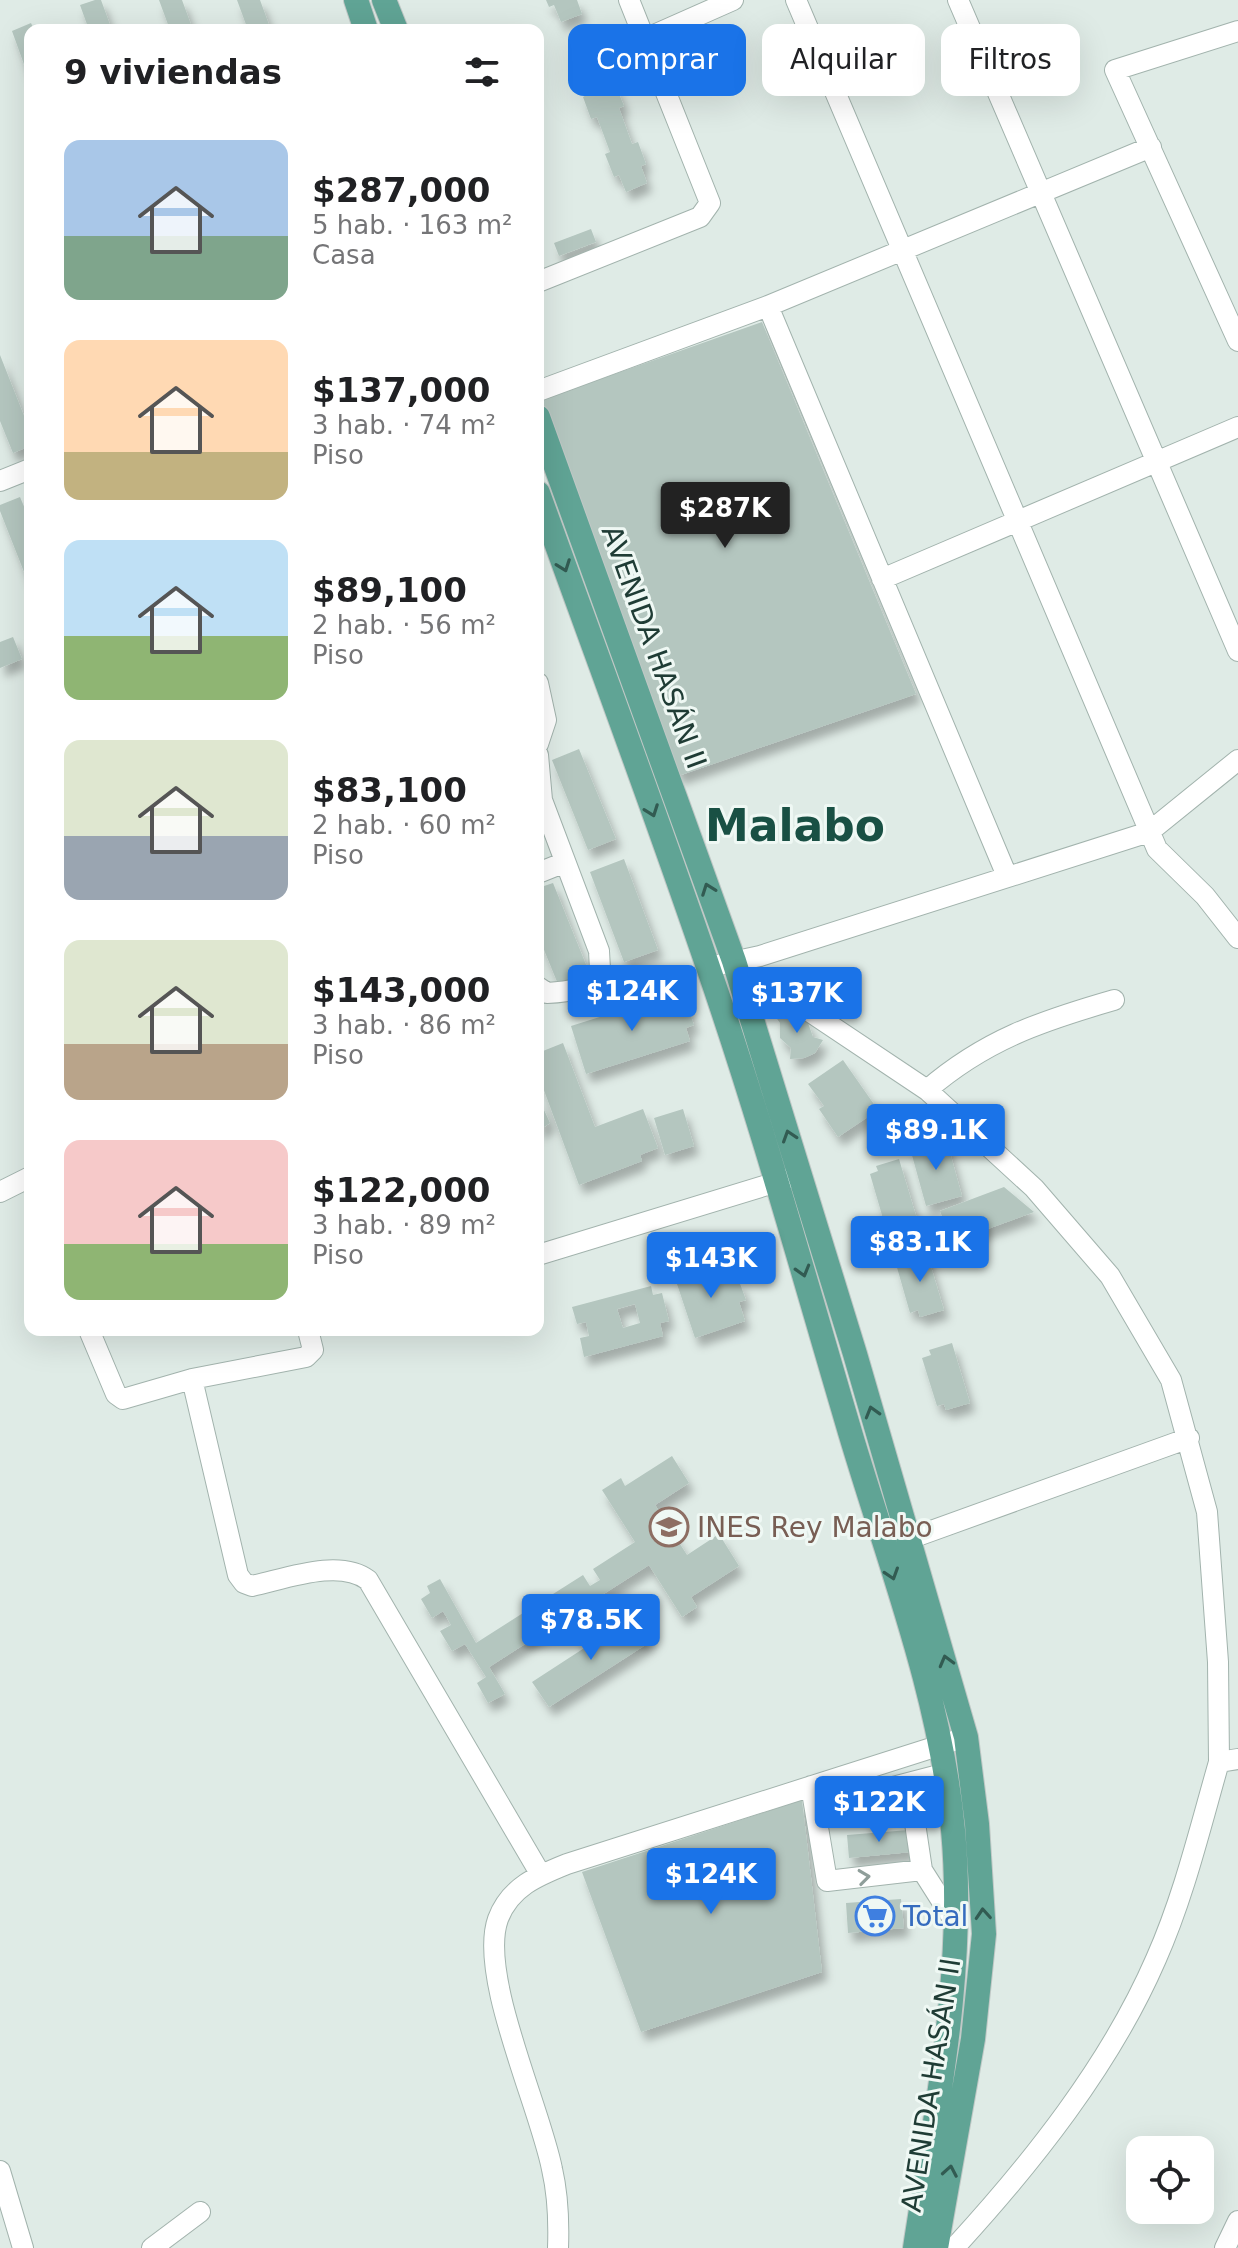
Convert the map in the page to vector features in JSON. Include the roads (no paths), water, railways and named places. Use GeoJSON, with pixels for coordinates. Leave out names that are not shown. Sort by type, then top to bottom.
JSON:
{"type":"FeatureCollection","features":[{"type":"Feature","properties":{"kind":"main road"},"geometry":{"type":"LineString","coordinates":[[356,0],[364,24]]}},
{"type":"Feature","properties":{"kind":"main road"},"geometry":{"type":"LineString","coordinates":[[384,0],[394,24]]}},
{"type":"Feature","properties":{"kind":"main road","name":"AVENIDA HASÁN II"},"geometry":{"type":"LineString","coordinates":[[544,434],[734,961],[918,1653],[938,1744],[953,1830],[955,1922],[947,2034],[915,2248]]}},
{"type":"Feature","properties":{"kind":"main road","name":"AVENIDA HASÁN II"},"geometry":{"type":"LineString","coordinates":[[544,510],[709,967],[790,1178],[909,1539],[966,1737],[977,1824],[984,1934],[973,2039],[936,2248]]}},
{"type":"Feature","properties":{"kind":"street"},"geometry":{"type":"LineString","coordinates":[[629,0],[639,24]]}},
{"type":"Feature","properties":{"kind":"street"},"geometry":{"type":"LineString","coordinates":[[679,24],[733,0]]}},
{"type":"Feature","properties":{"kind":"street"},"geometry":{"type":"LineString","coordinates":[[796,0],[905,250],[1157,849],[1205,896],[1238,938]]}},
{"type":"Feature","properties":{"kind":"street"},"geometry":{"type":"LineString","coordinates":[[958,0],[1154,463],[1238,651]]}},
{"type":"Feature","properties":{"kind":"street"},"geometry":{"type":"LineString","coordinates":[[1238,31],[1115,70],[1238,341]]}},
{"type":"Feature","properties":{"kind":"street"},"geometry":{"type":"LineString","coordinates":[[544,280],[700,217],[710,203],[668,96]]}},
{"type":"Feature","properties":{"kind":"street"},"geometry":{"type":"LineString","coordinates":[[544,389],[768,306],[1042,195],[1151,147]]}},
{"type":"Feature","properties":{"kind":"street"},"geometry":{"type":"LineString","coordinates":[[768,306],[1007,876]]}},
{"type":"Feature","properties":{"kind":"street"},"geometry":{"type":"LineString","coordinates":[[882,579],[1238,427]]}},
{"type":"Feature","properties":{"kind":"street"},"geometry":{"type":"LineString","coordinates":[[0,481],[24,471]]}},
{"type":"Feature","properties":{"kind":"street"},"geometry":{"type":"LineString","coordinates":[[709,967],[760,956],[1149,832],[1238,760]]}},
{"type":"Feature","properties":{"kind":"street"},"geometry":{"type":"LineString","coordinates":[[544,806],[563,863],[599,951],[600,969],[583,987],[567,992],[544,991]]}},
{"type":"Feature","properties":{"kind":"street"},"geometry":{"type":"LineString","coordinates":[[544,871],[563,863]]}},
{"type":"Feature","properties":{"kind":"street"},"geometry":{"type":"LineString","coordinates":[[734,961],[927,1090],[1034,1188],[1110,1276],[1171,1380],[1207,1512],[1229,1760],[1174,1914],[1131,2009],[1075,2098],[1001,2197],[954,2248]]}},
{"type":"Feature","properties":{"kind":"street"},"geometry":{"type":"LineString","coordinates":[[927,1090],[966,1058],[1008,1035],[1114,1000]]}},
{"type":"Feature","properties":{"kind":"street"},"geometry":{"type":"LineString","coordinates":[[544,1253],[790,1178]]}},
{"type":"Feature","properties":{"kind":"street"},"geometry":{"type":"LineString","coordinates":[[0,1192],[24,1180]]}},
{"type":"Feature","properties":{"kind":"street"},"geometry":{"type":"LineString","coordinates":[[92,1336],[116,1394],[123,1399],[192,1379],[306,1357],[313,1350],[310,1336]]}},
{"type":"Feature","properties":{"kind":"street"},"geometry":{"type":"LineString","coordinates":[[192,1379],[238,1575],[244,1583],[252,1586],[332,1570],[356,1571],[368,1580],[541,1875]]}},
{"type":"Feature","properties":{"kind":"street"},"geometry":{"type":"LineString","coordinates":[[909,1539],[1189,1438]]}},
{"type":"Feature","properties":{"kind":"street"},"geometry":{"type":"LineString","coordinates":[[558,2248],[559,2212],[552,2167],[494,1962],[497,1921],[505,1904],[520,1887],[541,1875],[966,1737]]}},
{"type":"Feature","properties":{"kind":"street"},"geometry":{"type":"LineString","coordinates":[[816,1807],[943,1774]]}},
{"type":"Feature","properties":{"kind":"street"},"geometry":{"type":"LineString","coordinates":[[909,1783],[922,1870],[955,1922]]}},
{"type":"Feature","properties":{"kind":"street"},"geometry":{"type":"LineString","coordinates":[[811,1786],[827,1881],[922,1870]]}},
{"type":"Feature","properties":{"kind":"street"},"geometry":{"type":"LineString","coordinates":[[0,2171],[23,2248]]}},
{"type":"Feature","properties":{"kind":"street"},"geometry":{"type":"LineString","coordinates":[[152,2248],[200,2212]]}},
{"type":"Feature","properties":{"kind":"street"},"geometry":{"type":"LineString","coordinates":[[1225,2248],[1238,2221]]}},
{"type":"Feature","properties":{"kind":"place","name":"INES Rey Malabo"},"geometry":{"type":"Point","coordinates":[669,1527]}},
{"type":"Feature","properties":{"kind":"place","name":"Total"},"geometry":{"type":"Point","coordinates":[875,1916]}},
{"type":"Feature","properties":{"kind":"district","name":"Malabo"},"geometry":{"type":"Point","coordinates":[795,825]}}]}
